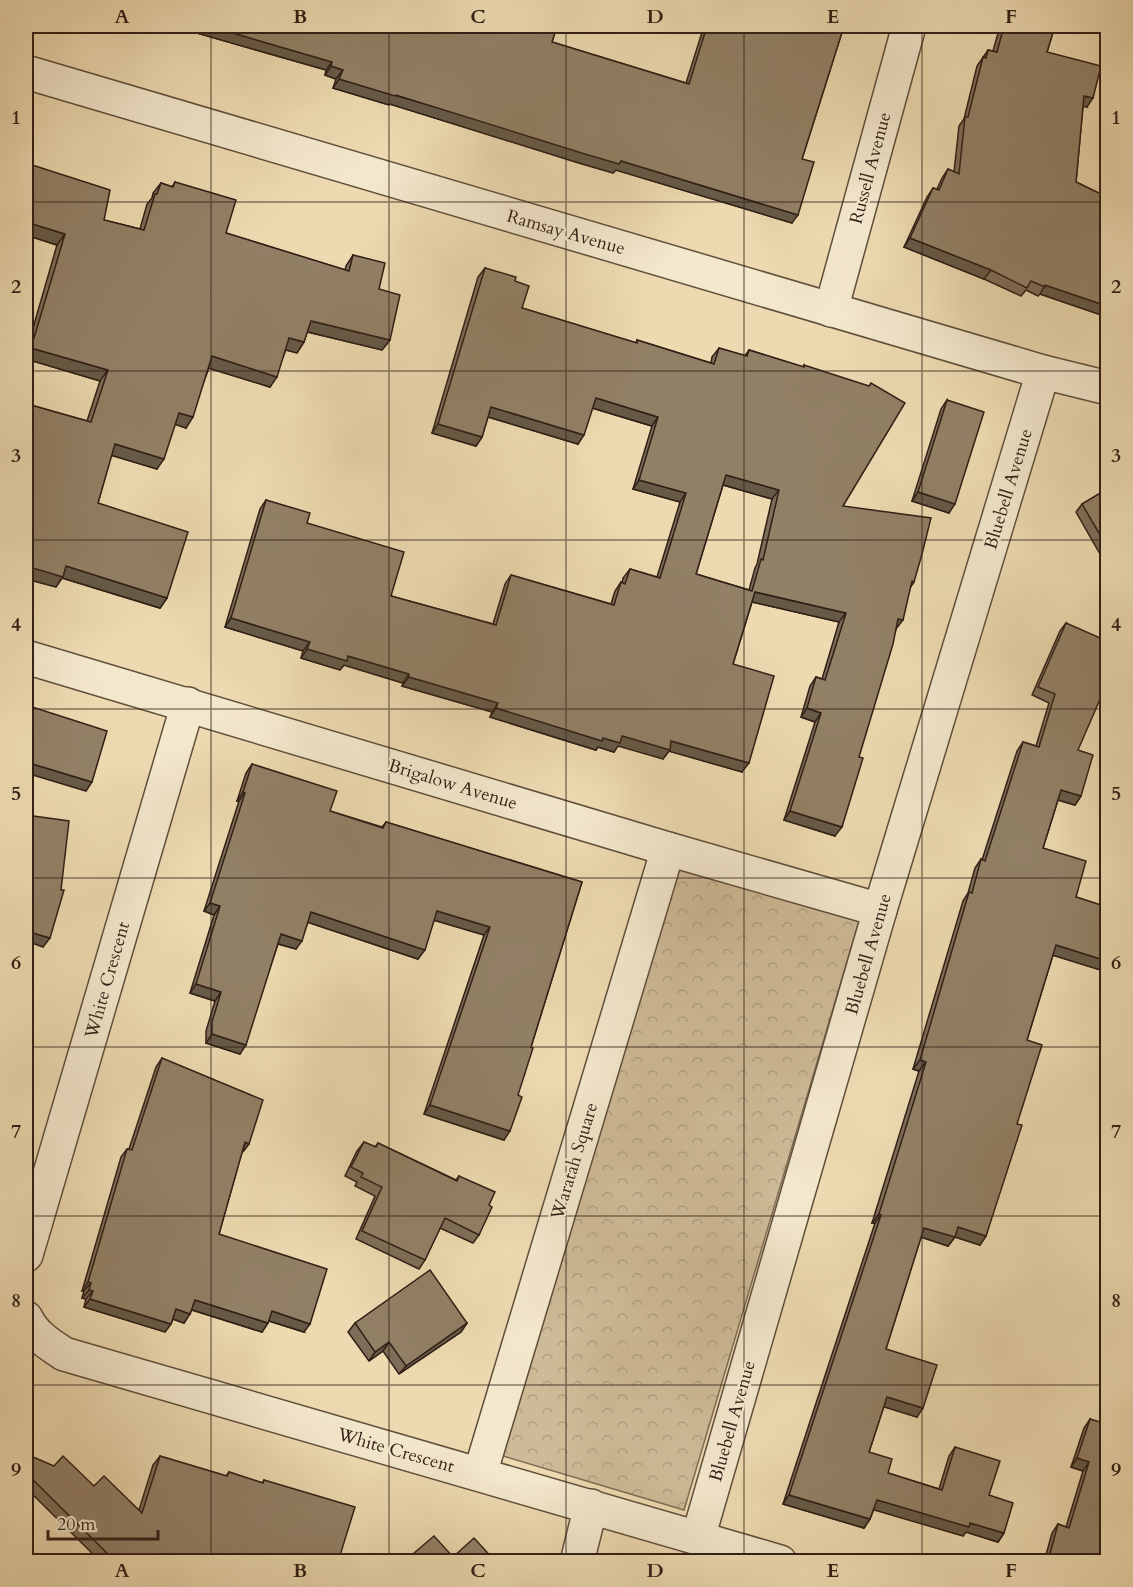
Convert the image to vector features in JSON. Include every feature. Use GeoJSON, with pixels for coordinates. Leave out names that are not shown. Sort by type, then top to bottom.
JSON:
{"type":"FeatureCollection","features":[{"type":"Feature","properties":{"kind":"street","name":"Russell Avenue"},"geometry":{"type":"LineString","coordinates":[[831,310],[909,26]]}},
{"type":"Feature","properties":{"kind":"street","name":"Ramsay Avenue"},"geometry":{"type":"LineString","coordinates":[[26,72],[1043,372],[1107,388]]}},
{"type":"Feature","properties":{"kind":"street","name":"Bluebell Avenue"},"geometry":{"type":"LineString","coordinates":[[698,1538],[880,910],[1043,372]]}},
{"type":"Feature","properties":{"kind":"street","name":"Brigalow Avenue"},"geometry":{"type":"LineString","coordinates":[[26,657],[880,910]]}},
{"type":"Feature","properties":{"kind":"street","name":"White Crescent"},"geometry":{"type":"LineString","coordinates":[[26,1255],[188,705]]}},
{"type":"Feature","properties":{"kind":"street","name":"Waratah Square"},"geometry":{"type":"LineString","coordinates":[[480,1474],[668,849]]}},
{"type":"Feature","properties":{"kind":"street","name":"White Crescent"},"geometry":{"type":"LineString","coordinates":[[26,1318],[29,1326],[44,1342],[64,1354],[780,1562]]}},
{"type":"Feature","properties":{"kind":"street"},"geometry":{"type":"LineString","coordinates":[[577,1562],[591,1506]]}},
{"type":"Feature","properties":{"kind":"green space"},"geometry":{"type":"Polygon","coordinates":[[[680,864],[860,918],[684,1510],[503,1456],[680,864]]]}},
{"type":"Feature","properties":{"kind":"building"},"geometry":{"type":"Polygon","coordinates":[[[209,26],[557,26],[552,42],[689,84],[707,26],[844,26],[802,159],[814,162],[798,215],[621,161],[619,164],[585,154],[339,79],[343,70],[331,66],[332,62],[209,26]]]}},
{"type":"Feature","properties":{"kind":"building"},"geometry":{"type":"Polygon","coordinates":[[[1004,26],[1055,26],[1047,52],[1101,66],[1093,98],[1084,96],[1076,182],[1107,197],[1107,306],[1031,281],[1027,288],[991,270],[910,238],[933,188],[939,190],[948,169],[959,174],[965,117],[968,117],[983,57],[986,58],[988,50],[997,52],[1004,26]]]}},
{"type":"Feature","properties":{"kind":"building"},"geometry":{"type":"Polygon","coordinates":[[[26,163],[110,190],[104,220],[144,230],[155,194],[161,183],[173,187],[175,182],[236,200],[226,233],[349,271],[353,255],[385,263],[379,289],[400,295],[390,340],[311,321],[304,342],[289,338],[277,377],[212,356],[193,417],[179,413],[164,459],[115,444],[98,503],[188,532],[167,598],[66,566],[63,577],[26,566],[27,404],[91,422],[108,370],[31,348],[65,234],[26,222],[26,163]]]}},
{"type":"Feature","properties":{"kind":"building"},"geometry":{"type":"Polygon","coordinates":[[[485,268],[516,277],[515,281],[529,286],[522,308],[714,364],[719,348],[747,356],[749,350],[869,386],[871,383],[905,403],[843,506],[931,518],[903,620],[898,619],[893,644],[859,757],[863,758],[842,827],[790,811],[821,713],[807,708],[816,677],[825,680],[846,613],[755,592],[733,664],[774,676],[749,763],[671,741],[670,750],[622,736],[620,743],[603,738],[602,741],[496,708],[498,703],[409,677],[409,674],[348,656],[347,661],[307,649],[310,642],[231,618],[266,500],[310,513],[307,523],[404,552],[391,596],[496,625],[511,575],[614,605],[621,582],[625,584],[630,569],[660,578],[686,493],[639,480],[658,417],[596,398],[584,435],[491,407],[482,437],[438,424],[485,268]],[[726,475],[696,574],[752,591],[761,559],[763,560],[779,490],[726,475]]]}},
{"type":"Feature","properties":{"kind":"building"},"geometry":{"type":"Polygon","coordinates":[[[947,400],[984,412],[955,504],[918,492],[947,400]]]}},
{"type":"Feature","properties":{"kind":"building"},"geometry":{"type":"Polygon","coordinates":[[[1107,489],[1107,544],[1106,545],[1082,504],[1107,489]]]}},
{"type":"Feature","properties":{"kind":"building"},"geometry":{"type":"Polygon","coordinates":[[[1066,623],[1107,641],[1107,683],[1078,750],[1093,755],[1081,796],[1061,790],[1043,848],[1086,861],[1076,897],[1107,907],[1107,961],[1056,945],[1027,1040],[1042,1045],[1017,1124],[1022,1125],[986,1236],[958,1227],[955,1237],[924,1228],[886,1349],[937,1365],[923,1408],[887,1397],[869,1452],[892,1459],[888,1473],[942,1490],[955,1447],[1000,1461],[989,1495],[1013,1503],[1004,1533],[970,1523],[969,1527],[877,1500],[870,1519],[789,1495],[881,1215],[879,1214],[926,1062],[920,1060],[969,892],[972,893],[981,859],[985,861],[1023,742],[1039,747],[1055,694],[1038,687],[1066,623]]]}},
{"type":"Feature","properties":{"kind":"building"},"geometry":{"type":"Polygon","coordinates":[[[26,705],[107,731],[92,782],[26,762],[26,705]]]}},
{"type":"Feature","properties":{"kind":"building"},"geometry":{"type":"Polygon","coordinates":[[[252,764],[337,791],[330,811],[383,828],[386,822],[582,882],[531,1047],[533,1048],[518,1095],[522,1097],[510,1131],[430,1105],[490,927],[437,911],[425,950],[311,912],[302,941],[281,934],[246,1045],[212,1034],[212,1022],[221,992],[196,984],[220,906],[210,903],[252,764]]]}},
{"type":"Feature","properties":{"kind":"building"},"geometry":{"type":"Polygon","coordinates":[[[26,815],[69,821],[61,890],[64,890],[50,938],[26,931],[26,815]]]}},
{"type":"Feature","properties":{"kind":"building"},"geometry":{"type":"Polygon","coordinates":[[[162,1058],[263,1100],[249,1144],[245,1142],[219,1234],[327,1269],[310,1324],[272,1311],[268,1323],[195,1300],[190,1314],[176,1309],[171,1324],[90,1299],[93,1291],[89,1290],[91,1283],[88,1282],[127,1149],[132,1150],[162,1058]]]}},
{"type":"Feature","properties":{"kind":"building"},"geometry":{"type":"Polygon","coordinates":[[[364,1142],[376,1147],[378,1143],[457,1181],[459,1176],[495,1192],[489,1205],[492,1207],[479,1235],[445,1218],[425,1260],[362,1231],[382,1187],[361,1177],[363,1173],[351,1167],[364,1142]]]}},
{"type":"Feature","properties":{"kind":"building"},"geometry":{"type":"Polygon","coordinates":[[[430,1270],[467,1323],[406,1366],[389,1342],[375,1352],[355,1323],[430,1270]]]}},
{"type":"Feature","properties":{"kind":"building"},"geometry":{"type":"Polygon","coordinates":[[[1090,1419],[1107,1424],[1107,1562],[1051,1562],[1048,1561],[1058,1524],[1069,1528],[1089,1462],[1077,1458],[1090,1419]]]}},
{"type":"Feature","properties":{"kind":"building"},"geometry":{"type":"Polygon","coordinates":[[[26,1454],[54,1466],[63,1456],[94,1486],[104,1476],[142,1513],[160,1456],[227,1476],[229,1472],[263,1483],[264,1480],[355,1507],[338,1562],[128,1562],[110,1556],[26,1473],[26,1454]]]}},
{"type":"Feature","properties":{"kind":"building"},"geometry":{"type":"Polygon","coordinates":[[[434,1536],[453,1557],[474,1538],[496,1562],[407,1562],[406,1560],[434,1536]]]}}]}
